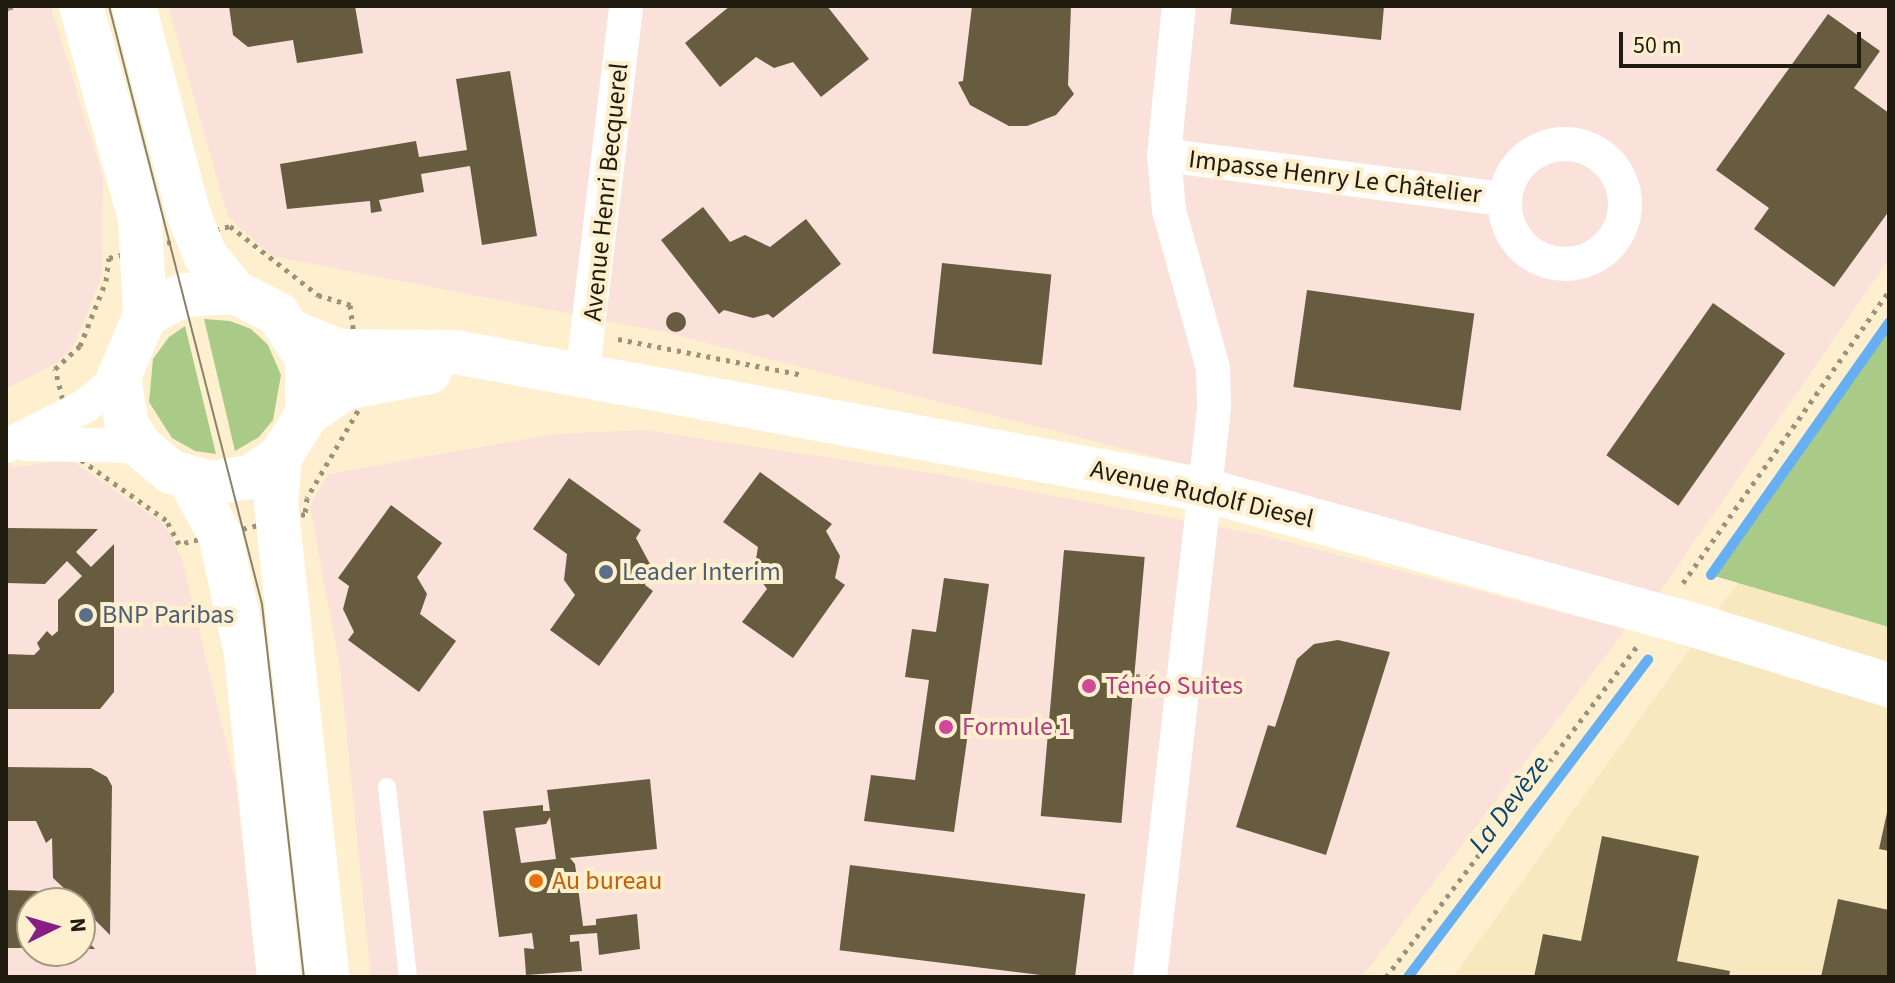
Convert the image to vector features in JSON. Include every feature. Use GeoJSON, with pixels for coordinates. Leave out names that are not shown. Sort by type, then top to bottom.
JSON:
{"type":"FeatureCollection","features":[{"type":"Feature","properties":{"kind":"street"},"geometry":{"type":"LineString","coordinates":[[81,6],[145,248],[145,315],[124,355],[119,377],[124,414],[140,446],[154,461],[190,480],[232,482],[280,457]]}},
{"type":"Feature","properties":{"kind":"street"},"geometry":{"type":"LineString","coordinates":[[134,6],[196,235],[235,292],[278,314],[295,333],[307,358],[307,414],[280,457],[278,521],[327,977]]}},
{"type":"Feature","properties":{"kind":"street","name":"Avenue Henri Becquerel"},"geometry":{"type":"LineString","coordinates":[[582,377],[626,6]]}},
{"type":"Feature","properties":{"kind":"street"},"geometry":{"type":"LineString","coordinates":[[1150,977],[1205,490],[1213,368],[1169,210],[1164,155],[1179,6]]}},
{"type":"Feature","properties":{"kind":"street","name":"Impasse Henry Le Châtelier"},"geometry":{"type":"LineString","coordinates":[[1164,155],[1505,199]]}},
{"type":"Feature","properties":{"kind":"street"},"geometry":{"type":"LineString","coordinates":[[145,315],[184,295],[235,292]]}},
{"type":"Feature","properties":{"kind":"street","name":"Avenue Rudolf Diesel"},"geometry":{"type":"LineString","coordinates":[[295,333],[339,351],[358,367]]}},
{"type":"Feature","properties":{"kind":"street","name":"Avenue Rudolf Diesel"},"geometry":{"type":"LineString","coordinates":[[307,414],[358,367],[500,363],[582,377],[1205,490],[1661,616],[1889,685]]}},
{"type":"Feature","properties":{"kind":"street"},"geometry":{"type":"LineString","coordinates":[[70,429],[119,377]]}},
{"type":"Feature","properties":{"kind":"street"},"geometry":{"type":"LineString","coordinates":[[7,445],[70,429],[140,446]]}},
{"type":"Feature","properties":{"kind":"street"},"geometry":{"type":"LineString","coordinates":[[190,480],[220,535],[246,653],[279,977]]}},
{"type":"Feature","properties":{"kind":"lane"},"geometry":{"type":"LineString","coordinates":[[387,787],[408,977]]}},
{"type":"Feature","properties":{"kind":"path"},"geometry":{"type":"LineString","coordinates":[[230,226],[318,295],[350,305],[363,402],[307,498],[305,514],[179,544],[166,520],[77,457],[55,369],[80,346],[106,281],[109,258],[196,235],[230,226]]}},
{"type":"Feature","properties":{"kind":"path"},"geometry":{"type":"LineString","coordinates":[[1386,977],[1661,616],[1889,291]]}},
{"type":"Feature","properties":{"kind":"shaded area"},"geometry":{"type":"Polygon","coordinates":[[[6,6],[51,6],[103,178],[102,276],[74,345],[58,362],[6,389],[6,6]]]}},
{"type":"Feature","properties":{"kind":"shaded area"},"geometry":{"type":"Polygon","coordinates":[[[168,6],[1889,6],[1889,259],[1657,596],[1258,483],[664,332],[272,256],[228,217],[168,6]]]}},
{"type":"Feature","properties":{"kind":"shaded area"},"geometry":{"type":"Polygon","coordinates":[[[1889,372],[1889,977],[1453,977],[1685,656],[1889,372]]]}},
{"type":"Feature","properties":{"kind":"shaded area"},"geometry":{"type":"Polygon","coordinates":[[[644,430],[937,474],[1257,534],[1626,629],[1362,977],[371,977],[340,668],[310,506],[328,474],[555,434],[644,430]]]}},
{"type":"Feature","properties":{"kind":"shaded area"},"geometry":{"type":"Polygon","coordinates":[[[6,442],[12,468],[69,459],[161,522],[172,537],[183,562],[236,784],[257,977],[6,977],[6,442]]]}},
{"type":"Feature","properties":{"kind":"green space"},"geometry":{"type":"Polygon","coordinates":[[[204,319],[230,321],[251,329],[268,345],[281,375],[273,420],[259,437],[235,451],[204,319]]]}},
{"type":"Feature","properties":{"kind":"green space"},"geometry":{"type":"Polygon","coordinates":[[[1889,323],[1889,627],[1711,575],[1889,323]]]}},
{"type":"Feature","properties":{"kind":"green space"},"geometry":{"type":"Polygon","coordinates":[[[185,326],[216,454],[195,451],[172,438],[149,402],[153,359],[169,337],[185,326]]]}},
{"type":"Feature","properties":{"kind":"building"},"geometry":{"type":"Polygon","coordinates":[[[229,6],[355,6],[363,53],[297,63],[293,40],[248,47],[233,35],[229,6]]]}},
{"type":"Feature","properties":{"kind":"building"},"geometry":{"type":"Polygon","coordinates":[[[730,6],[827,6],[869,59],[821,97],[793,62],[774,68],[756,57],[720,87],[685,43],[730,6]]]}},
{"type":"Feature","properties":{"kind":"building"},"geometry":{"type":"Polygon","coordinates":[[[972,6],[1071,6],[1068,85],[1074,94],[1056,115],[1027,126],[1009,126],[970,105],[958,82],[963,81],[972,6]]]}},
{"type":"Feature","properties":{"kind":"building"},"geometry":{"type":"Polygon","coordinates":[[[1232,6],[1384,6],[1381,40],[1230,24],[1232,6]]]}},
{"type":"Feature","properties":{"kind":"building"},"geometry":{"type":"Polygon","coordinates":[[[1828,14],[1880,51],[1854,88],[1889,113],[1889,211],[1834,287],[1754,229],[1769,208],[1716,170],[1828,14]]]}},
{"type":"Feature","properties":{"kind":"building"},"geometry":{"type":"Polygon","coordinates":[[[510,71],[537,236],[482,245],[470,166],[421,174],[424,192],[379,200],[382,211],[371,213],[370,201],[287,209],[280,164],[416,141],[419,157],[467,150],[456,79],[510,71]]]}},
{"type":"Feature","properties":{"kind":"building"},"geometry":{"type":"Polygon","coordinates":[[[703,207],[730,242],[745,235],[770,247],[806,219],[841,264],[773,318],[768,314],[753,318],[724,310],[719,314],[661,240],[703,207]]]}},
{"type":"Feature","properties":{"kind":"building"},"geometry":{"type":"Polygon","coordinates":[[[942,263],[1051,274],[1042,365],[932,354],[942,263]]]}},
{"type":"Feature","properties":{"kind":"building"},"geometry":{"type":"Polygon","coordinates":[[[1307,290],[1474,314],[1461,411],[1293,387],[1307,290]]]}},
{"type":"Feature","properties":{"kind":"building"},"geometry":{"type":"Polygon","coordinates":[[[1713,303],[1785,353],[1678,506],[1606,455],[1713,303]]]}},
{"type":"Feature","properties":{"kind":"building"},"geometry":{"type":"Polygon","coordinates":[[[672,312],[680,312],[686,322],[680,332],[672,332],[666,326],[666,318],[672,312]]]}},
{"type":"Feature","properties":{"kind":"building"},"geometry":{"type":"Polygon","coordinates":[[[760,472],[832,524],[826,531],[840,556],[835,578],[845,585],[793,658],[742,622],[767,589],[754,571],[758,547],[723,522],[760,472]]]}},
{"type":"Feature","properties":{"kind":"building","name":"Leader Interim"},"geometry":{"type":"Polygon","coordinates":[[[569,478],[641,530],[636,538],[650,564],[645,585],[653,591],[599,666],[550,630],[575,595],[564,580],[567,554],[533,529],[569,478]]]}},
{"type":"Feature","properties":{"kind":"building"},"geometry":{"type":"Polygon","coordinates":[[[391,505],[442,543],[417,577],[427,594],[420,614],[456,641],[419,692],[348,640],[354,632],[343,609],[349,586],[338,578],[391,505]]]}},
{"type":"Feature","properties":{"kind":"building","name":"BNP Paribas"},"geometry":{"type":"Polygon","coordinates":[[[6,528],[98,529],[76,552],[91,567],[114,544],[114,692],[100,709],[6,709],[6,654],[34,655],[40,649],[37,643],[47,631],[52,636],[58,631],[58,600],[82,576],[67,561],[45,584],[6,583],[6,528]]]}},
{"type":"Feature","properties":{"kind":"building","name":"Ténéo Suites"},"geometry":{"type":"Polygon","coordinates":[[[1064,550],[1145,557],[1121,823],[1041,816],[1064,550]]]}},
{"type":"Feature","properties":{"kind":"building","name":"Formule 1"},"geometry":{"type":"Polygon","coordinates":[[[944,578],[989,584],[954,832],[864,821],[871,775],[915,780],[929,680],[905,677],[912,629],[936,632],[944,578]]]}},
{"type":"Feature","properties":{"kind":"building"},"geometry":{"type":"Polygon","coordinates":[[[1338,640],[1390,652],[1326,855],[1236,827],[1268,725],[1275,727],[1297,659],[1314,644],[1338,640]]]}},
{"type":"Feature","properties":{"kind":"building"},"geometry":{"type":"Polygon","coordinates":[[[6,767],[91,768],[107,777],[112,786],[110,935],[96,921],[96,887],[63,887],[53,878],[52,838],[46,843],[36,821],[6,821],[6,767]]]}},
{"type":"Feature","properties":{"kind":"building"},"geometry":{"type":"Polygon","coordinates":[[[650,779],[657,849],[570,858],[575,864],[583,926],[596,925],[596,919],[637,914],[640,949],[599,955],[597,933],[570,935],[570,942],[579,941],[582,971],[526,975],[524,948],[534,949],[532,933],[499,937],[483,811],[543,805],[543,811],[550,811],[547,790],[650,779]],[[550,817],[546,824],[515,828],[521,863],[556,859],[550,817]]]}},
{"type":"Feature","properties":{"kind":"building"},"geometry":{"type":"Polygon","coordinates":[[[1889,808],[1889,851],[1879,849],[1889,808]]]}},
{"type":"Feature","properties":{"kind":"building"},"geometry":{"type":"Polygon","coordinates":[[[1602,836],[1699,856],[1677,961],[1730,971],[1729,977],[1534,977],[1543,934],[1581,941],[1602,836]]]}},
{"type":"Feature","properties":{"kind":"building"},"geometry":{"type":"Polygon","coordinates":[[[850,865],[1085,894],[1075,977],[840,950],[850,865]]]}},
{"type":"Feature","properties":{"kind":"building"},"geometry":{"type":"Polygon","coordinates":[[[6,890],[16,890],[16,948],[6,948],[6,890]]]}},
{"type":"Feature","properties":{"kind":"building"},"geometry":{"type":"Polygon","coordinates":[[[1838,899],[1889,910],[1889,977],[1821,977],[1838,899]]]}},
{"type":"Feature","properties":{"kind":"waterway","name":"La Devèze"},"geometry":{"type":"LineString","coordinates":[[1711,575],[1889,323]]}},
{"type":"Feature","properties":{"kind":"waterway","name":"La Devèze"},"geometry":{"type":"LineString","coordinates":[[1408,977],[1648,660]]}},
{"type":"Feature","properties":{"kind":"tram line"},"geometry":{"type":"LineString","coordinates":[[109,6],[262,604],[304,977]]}},
{"type":"Feature","properties":{"kind":"place","name":"Leader Interim"},"geometry":{"type":"Point","coordinates":[606,572]}},
{"type":"Feature","properties":{"kind":"place","name":"BNP Paribas"},"geometry":{"type":"Point","coordinates":[86,615]}},
{"type":"Feature","properties":{"kind":"place","name":"Ténéo Suites"},"geometry":{"type":"Point","coordinates":[1089,686]}},
{"type":"Feature","properties":{"kind":"place","name":"Formule 1"},"geometry":{"type":"Point","coordinates":[946,727]}},
{"type":"Feature","properties":{"kind":"place","name":"Au bureau"},"geometry":{"type":"Point","coordinates":[536,881]}}]}
